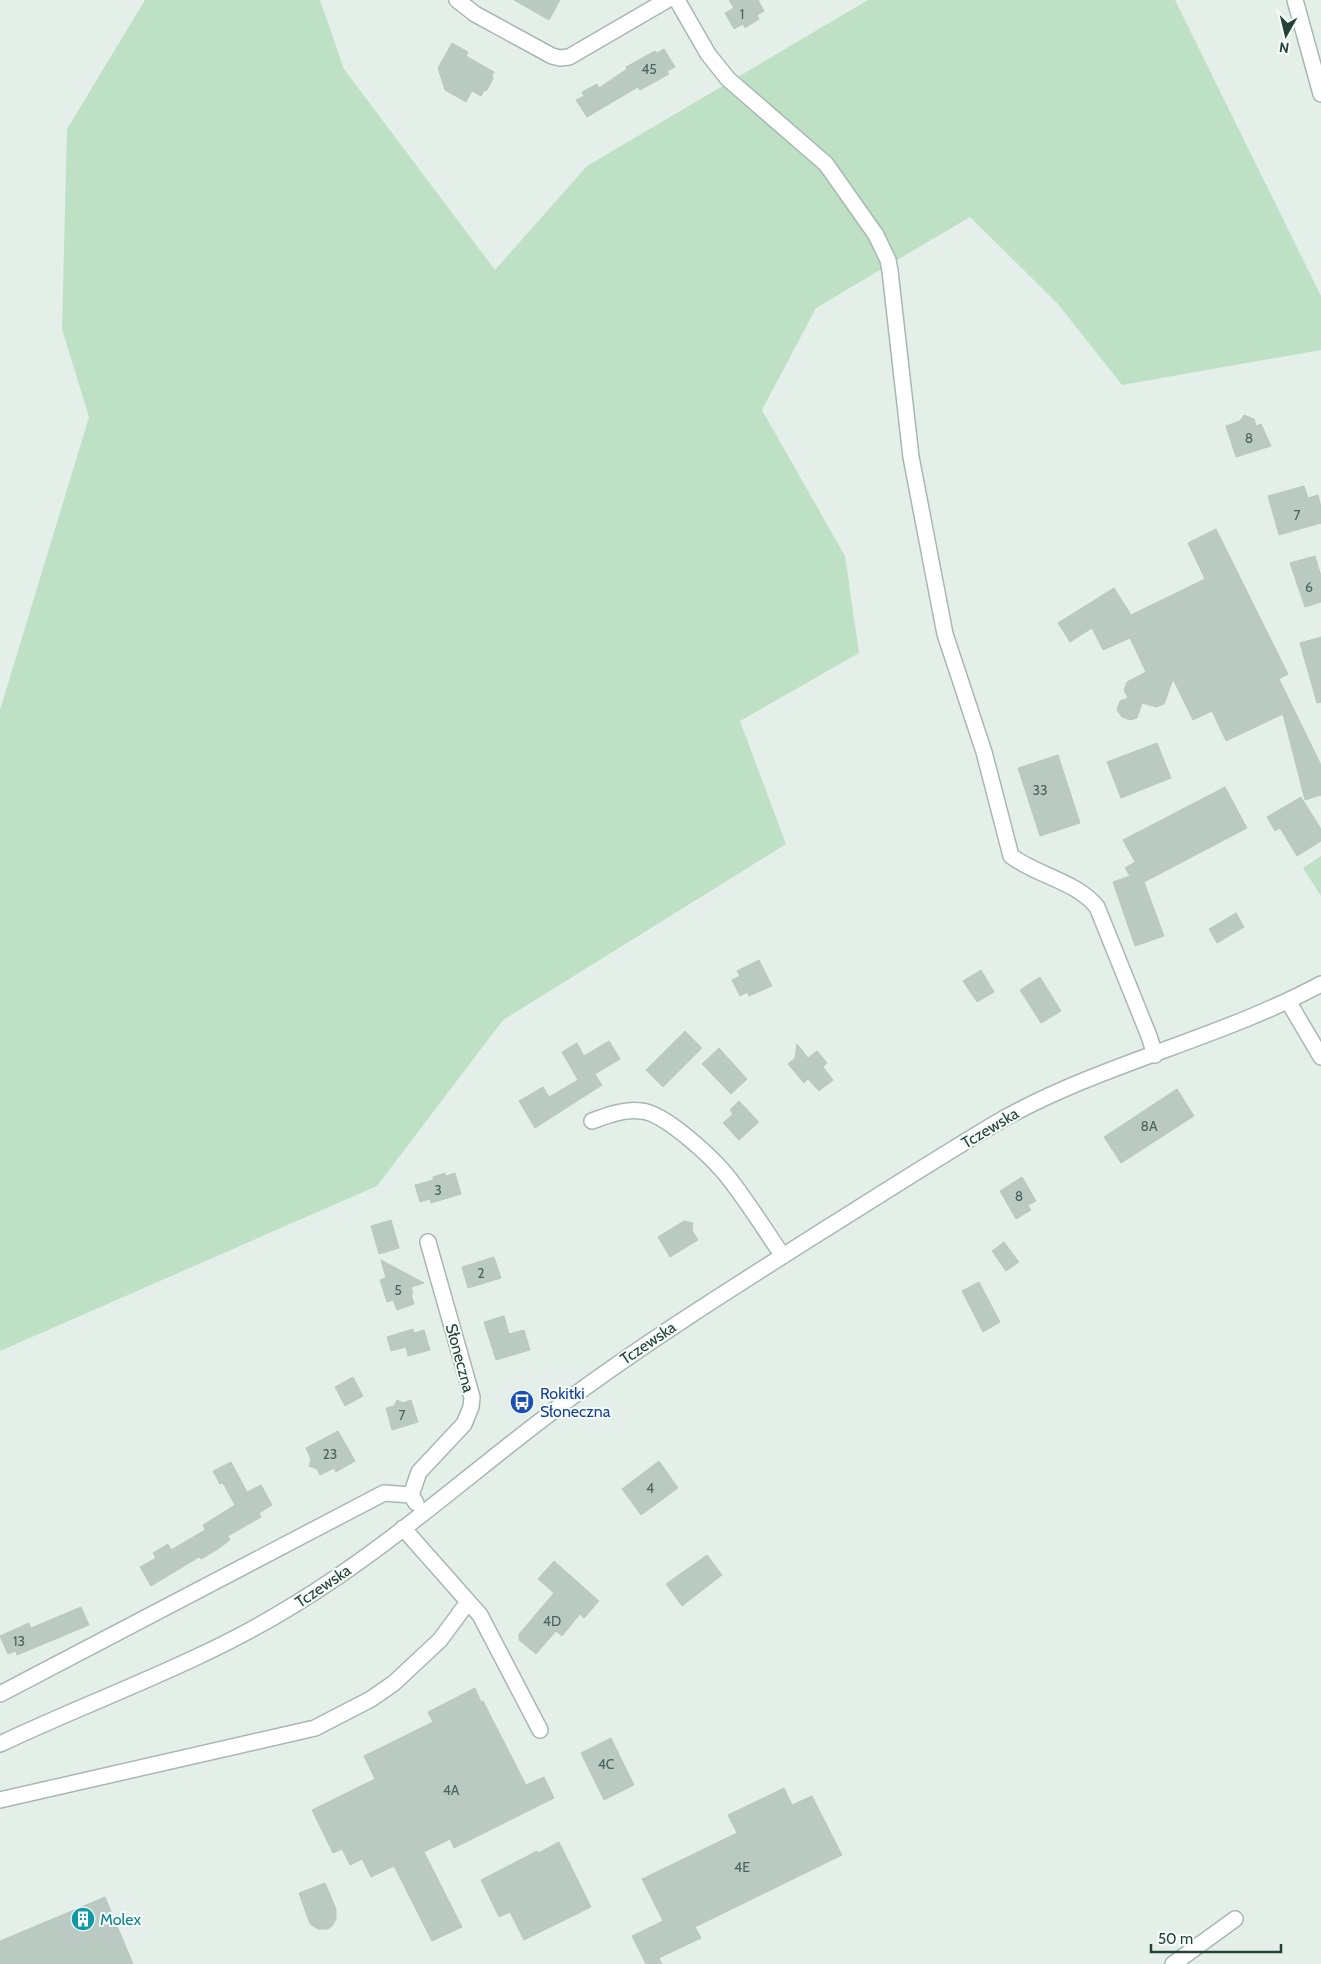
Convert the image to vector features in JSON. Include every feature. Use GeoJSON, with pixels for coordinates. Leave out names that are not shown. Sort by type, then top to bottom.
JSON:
{"type":"FeatureCollection","features":[{"type":"Feature","properties":{"kind":"street"},"geometry":{"type":"LineString","coordinates":[[457,0],[475,14],[552,56],[560,58],[569,57],[667,0]]}},
{"type":"Feature","properties":{"kind":"street"},"geometry":{"type":"LineString","coordinates":[[677,0],[708,54],[719,69],[739,90],[826,164],[883,248],[890,271],[911,457],[945,634],[987,761],[1012,856],[1033,870],[1079,891],[1097,907],[1155,1055]]}},
{"type":"Feature","properties":{"kind":"street"},"geometry":{"type":"LineString","coordinates":[[1295,0],[1321,94]]}},
{"type":"Feature","properties":{"kind":"street","name":"Tczewska"},"geometry":{"type":"LineString","coordinates":[[0,1743],[198,1657],[244,1634],[317,1591],[403,1528],[516,1438],[620,1362],[783,1256],[938,1159],[1024,1108],[1066,1088],[1155,1055],[1288,1001],[1321,984]]}},
{"type":"Feature","properties":{"kind":"street"},"geometry":{"type":"LineString","coordinates":[[1288,1001],[1320,1052]]}},
{"type":"Feature","properties":{"kind":"street"},"geometry":{"type":"LineString","coordinates":[[592,1121],[610,1114],[642,1110],[658,1116],[675,1127],[722,1171],[783,1256]]}},
{"type":"Feature","properties":{"kind":"street","name":"Słoneczna"},"geometry":{"type":"LineString","coordinates":[[411,1495],[419,1472],[464,1424],[471,1407],[470,1387],[428,1242]]}},
{"type":"Feature","properties":{"kind":"street"},"geometry":{"type":"LineString","coordinates":[[0,1694],[384,1493],[411,1495],[423,1512]]}},
{"type":"Feature","properties":{"kind":"street"},"geometry":{"type":"LineString","coordinates":[[403,1528],[480,1615],[540,1730]]}},
{"type":"Feature","properties":{"kind":"street"},"geometry":{"type":"LineString","coordinates":[[0,1800],[315,1728],[370,1699],[394,1683],[440,1640],[468,1602]]}},
{"type":"Feature","properties":{"kind":"street"},"geometry":{"type":"LineString","coordinates":[[1173,1964],[1235,1919]]}},
{"type":"Feature","properties":{"kind":"green space"},"geometry":{"type":"Polygon","coordinates":[[[145,0],[320,0],[344,69],[495,270],[587,166],[868,0],[1175,0],[1321,296],[1321,350],[1122,385],[1057,303],[970,217],[816,308],[762,410],[845,556],[859,653],[740,721],[786,844],[503,1020],[377,1186],[0,1351],[0,710],[89,417],[62,329],[67,129],[145,0]]]}},
{"type":"Feature","properties":{"kind":"green space"},"geometry":{"type":"Polygon","coordinates":[[[1321,856],[1321,896],[1303,868],[1321,856]]]}},
{"type":"Feature","properties":{"kind":"building"},"geometry":{"type":"Polygon","coordinates":[[[514,0],[560,0],[549,20],[514,0]]]}},
{"type":"Feature","properties":{"kind":"building"},"geometry":{"type":"Polygon","coordinates":[[[729,0],[758,0],[764,11],[757,15],[759,19],[745,28],[743,24],[734,29],[725,13],[734,8],[729,0]]]}},
{"type":"Feature","properties":{"kind":"building"},"geometry":{"type":"Polygon","coordinates":[[[452,43],[468,52],[466,56],[494,72],[492,75],[493,79],[487,90],[481,96],[472,91],[466,102],[445,90],[438,68],[452,43]]]}},
{"type":"Feature","properties":{"kind":"building"},"geometry":{"type":"Polygon","coordinates":[[[664,49],[675,67],[667,71],[669,74],[640,90],[638,87],[587,117],[576,100],[584,96],[582,92],[597,84],[599,88],[627,69],[626,67],[655,51],[657,53],[664,49]]]}},
{"type":"Feature","properties":{"kind":"building"},"geometry":{"type":"Polygon","coordinates":[[[1244,415],[1254,419],[1256,426],[1261,424],[1271,446],[1236,457],[1226,426],[1240,421],[1244,415]]]}},
{"type":"Feature","properties":{"kind":"building"},"geometry":{"type":"Polygon","coordinates":[[[1304,486],[1308,498],[1318,495],[1321,507],[1321,523],[1279,535],[1268,496],[1304,486]]]}},
{"type":"Feature","properties":{"kind":"building"},"geometry":{"type":"Polygon","coordinates":[[[1216,529],[1288,674],[1279,679],[1321,765],[1321,795],[1305,800],[1283,714],[1226,741],[1212,711],[1193,720],[1173,679],[1164,704],[1156,707],[1142,703],[1137,718],[1130,720],[1122,717],[1117,710],[1120,701],[1128,698],[1124,690],[1127,682],[1146,672],[1130,638],[1103,650],[1092,628],[1070,642],[1058,623],[1114,588],[1131,615],[1205,579],[1188,543],[1216,529]]]}},
{"type":"Feature","properties":{"kind":"building"},"geometry":{"type":"Polygon","coordinates":[[[1315,556],[1321,576],[1321,602],[1305,607],[1290,563],[1315,556]]]}},
{"type":"Feature","properties":{"kind":"building"},"geometry":{"type":"Polygon","coordinates":[[[1321,637],[1321,702],[1317,703],[1300,643],[1321,637]]]}},
{"type":"Feature","properties":{"kind":"building"},"geometry":{"type":"Polygon","coordinates":[[[1157,743],[1171,778],[1121,798],[1107,762],[1157,743]]]}},
{"type":"Feature","properties":{"kind":"building"},"geometry":{"type":"Polygon","coordinates":[[[1058,755],[1080,823],[1040,836],[1018,768],[1058,755]]]}},
{"type":"Feature","properties":{"kind":"building"},"geometry":{"type":"Polygon","coordinates":[[[1225,787],[1247,828],[1144,882],[1164,936],[1135,946],[1113,882],[1130,876],[1125,868],[1135,862],[1123,840],[1225,787]]]}},
{"type":"Feature","properties":{"kind":"building"},"geometry":{"type":"Polygon","coordinates":[[[1301,797],[1321,829],[1321,841],[1297,856],[1280,828],[1275,831],[1267,817],[1301,797]]]}},
{"type":"Feature","properties":{"kind":"building"},"geometry":{"type":"Polygon","coordinates":[[[1236,913],[1244,927],[1217,943],[1209,929],[1236,913]]]}},
{"type":"Feature","properties":{"kind":"building"},"geometry":{"type":"Polygon","coordinates":[[[759,960],[772,986],[749,996],[747,992],[740,996],[732,980],[740,976],[737,971],[759,960]]]}},
{"type":"Feature","properties":{"kind":"building"},"geometry":{"type":"Polygon","coordinates":[[[981,970],[994,992],[977,1002],[963,981],[981,970]]]}},
{"type":"Feature","properties":{"kind":"building"},"geometry":{"type":"Polygon","coordinates":[[[1040,977],[1061,1011],[1041,1023],[1020,990],[1040,977]]]}},
{"type":"Feature","properties":{"kind":"building"},"geometry":{"type":"Polygon","coordinates":[[[685,1031],[702,1048],[663,1087],[646,1070],[685,1031]]]}},
{"type":"Feature","properties":{"kind":"building"},"geometry":{"type":"Polygon","coordinates":[[[609,1041],[620,1059],[595,1074],[602,1085],[535,1128],[519,1101],[543,1087],[549,1097],[578,1080],[562,1052],[577,1043],[584,1056],[609,1041]]]}},
{"type":"Feature","properties":{"kind":"building"},"geometry":{"type":"Polygon","coordinates":[[[797,1044],[808,1058],[817,1051],[827,1063],[823,1067],[833,1080],[819,1091],[808,1079],[804,1083],[788,1064],[795,1058],[797,1044]]]}},
{"type":"Feature","properties":{"kind":"building"},"geometry":{"type":"Polygon","coordinates":[[[719,1048],[747,1079],[731,1094],[702,1064],[719,1048]]]}},
{"type":"Feature","properties":{"kind":"building"},"geometry":{"type":"Polygon","coordinates":[[[1177,1089],[1194,1116],[1121,1163],[1104,1137],[1177,1089]]]}},
{"type":"Feature","properties":{"kind":"building"},"geometry":{"type":"Polygon","coordinates":[[[739,1101],[759,1122],[739,1140],[723,1123],[733,1114],[730,1110],[739,1101]]]}},
{"type":"Feature","properties":{"kind":"building"},"geometry":{"type":"Polygon","coordinates":[[[445,1173],[446,1176],[455,1173],[461,1194],[431,1203],[430,1199],[420,1202],[415,1185],[433,1180],[433,1177],[445,1173]]]}},
{"type":"Feature","properties":{"kind":"building"},"geometry":{"type":"Polygon","coordinates":[[[1022,1177],[1036,1201],[1028,1205],[1031,1210],[1016,1219],[1000,1191],[1022,1177]]]}},
{"type":"Feature","properties":{"kind":"building"},"geometry":{"type":"Polygon","coordinates":[[[391,1220],[399,1248],[379,1254],[371,1226],[391,1220]]]}},
{"type":"Feature","properties":{"kind":"building"},"geometry":{"type":"Polygon","coordinates":[[[684,1221],[693,1223],[692,1230],[698,1240],[670,1257],[658,1237],[684,1221]]]}},
{"type":"Feature","properties":{"kind":"building"},"geometry":{"type":"Polygon","coordinates":[[[1004,1242],[1019,1262],[1006,1271],[992,1251],[1004,1242]]]}},
{"type":"Feature","properties":{"kind":"building"},"geometry":{"type":"Polygon","coordinates":[[[494,1257],[501,1278],[468,1288],[462,1267],[494,1257]]]}},
{"type":"Feature","properties":{"kind":"building"},"geometry":{"type":"Polygon","coordinates":[[[381,1260],[424,1283],[411,1287],[414,1304],[397,1310],[393,1300],[387,1302],[380,1280],[386,1278],[381,1260]]]}},
{"type":"Feature","properties":{"kind":"building"},"geometry":{"type":"Polygon","coordinates":[[[979,1282],[1000,1322],[983,1332],[962,1291],[979,1282]]]}},
{"type":"Feature","properties":{"kind":"building"},"geometry":{"type":"Polygon","coordinates":[[[504,1316],[509,1334],[524,1330],[530,1350],[496,1360],[484,1322],[504,1316]]]}},
{"type":"Feature","properties":{"kind":"building"},"geometry":{"type":"Polygon","coordinates":[[[413,1329],[414,1333],[424,1330],[430,1350],[408,1356],[406,1347],[391,1351],[387,1337],[413,1329]]]}},
{"type":"Feature","properties":{"kind":"building"},"geometry":{"type":"Polygon","coordinates":[[[353,1377],[363,1396],[345,1406],[335,1387],[353,1377]]]}},
{"type":"Feature","properties":{"kind":"building"},"geometry":{"type":"Polygon","coordinates":[[[397,1400],[403,1403],[411,1400],[418,1422],[392,1430],[386,1408],[394,1406],[397,1400]]]}},
{"type":"Feature","properties":{"kind":"building"},"geometry":{"type":"Polygon","coordinates":[[[338,1431],[355,1461],[336,1472],[334,1468],[320,1475],[317,1469],[309,1466],[311,1459],[306,1448],[338,1431]]]}},
{"type":"Feature","properties":{"kind":"building"},"geometry":{"type":"Polygon","coordinates":[[[659,1461],[678,1488],[641,1515],[622,1489],[659,1461]]]}},
{"type":"Feature","properties":{"kind":"building"},"geometry":{"type":"Polygon","coordinates":[[[231,1462],[247,1492],[261,1485],[272,1505],[259,1513],[261,1517],[228,1536],[230,1540],[218,1549],[201,1559],[199,1557],[151,1586],[140,1567],[156,1558],[153,1553],[168,1544],[171,1550],[205,1530],[203,1525],[235,1505],[223,1483],[220,1484],[213,1471],[231,1462]]]}},
{"type":"Feature","properties":{"kind":"building"},"geometry":{"type":"Polygon","coordinates":[[[707,1555],[722,1575],[682,1606],[666,1584],[707,1555]]]}},
{"type":"Feature","properties":{"kind":"building"},"geometry":{"type":"Polygon","coordinates":[[[554,1561],[599,1601],[584,1618],[580,1614],[562,1636],[556,1631],[536,1654],[519,1640],[519,1634],[554,1593],[538,1579],[554,1561]]]}},
{"type":"Feature","properties":{"kind":"building"},"geometry":{"type":"Polygon","coordinates":[[[81,1607],[89,1625],[17,1655],[16,1651],[8,1654],[0,1636],[29,1623],[31,1628],[81,1607]]]}},
{"type":"Feature","properties":{"kind":"building"},"geometry":{"type":"Polygon","coordinates":[[[475,1688],[526,1785],[544,1777],[554,1798],[454,1848],[450,1839],[424,1852],[462,1927],[432,1941],[394,1866],[371,1877],[362,1859],[350,1865],[342,1849],[333,1853],[312,1810],[375,1779],[364,1756],[433,1722],[428,1712],[475,1688]]]}},
{"type":"Feature","properties":{"kind":"building"},"geometry":{"type":"Polygon","coordinates":[[[611,1738],[634,1785],[604,1800],[581,1753],[611,1738]]]}},
{"type":"Feature","properties":{"kind":"building"},"geometry":{"type":"Polygon","coordinates":[[[784,1788],[792,1805],[812,1796],[842,1855],[695,1927],[701,1938],[659,1958],[662,1964],[646,1964],[632,1936],[663,1921],[642,1879],[737,1833],[728,1815],[784,1788]]]}},
{"type":"Feature","properties":{"kind":"building"},"geometry":{"type":"Polygon","coordinates":[[[559,1842],[591,1907],[524,1940],[510,1912],[499,1917],[481,1880],[537,1851],[538,1853],[559,1842]]]}},
{"type":"Feature","properties":{"kind":"building"},"geometry":{"type":"Polygon","coordinates":[[[325,1883],[336,1909],[336,1919],[328,1929],[318,1929],[310,1924],[299,1893],[325,1883]]]}},
{"type":"Feature","properties":{"kind":"building","name":"Molex"},"geometry":{"type":"Polygon","coordinates":[[[105,1897],[133,1964],[0,1964],[0,1941],[105,1897]]]}},
{"type":"Feature","properties":{"kind":"place","name":"Rokitki Słoneczna"},"geometry":{"type":"Point","coordinates":[522,1402]}},
{"type":"Feature","properties":{"kind":"place","name":"Molex"},"geometry":{"type":"Point","coordinates":[83,1919]}}]}
